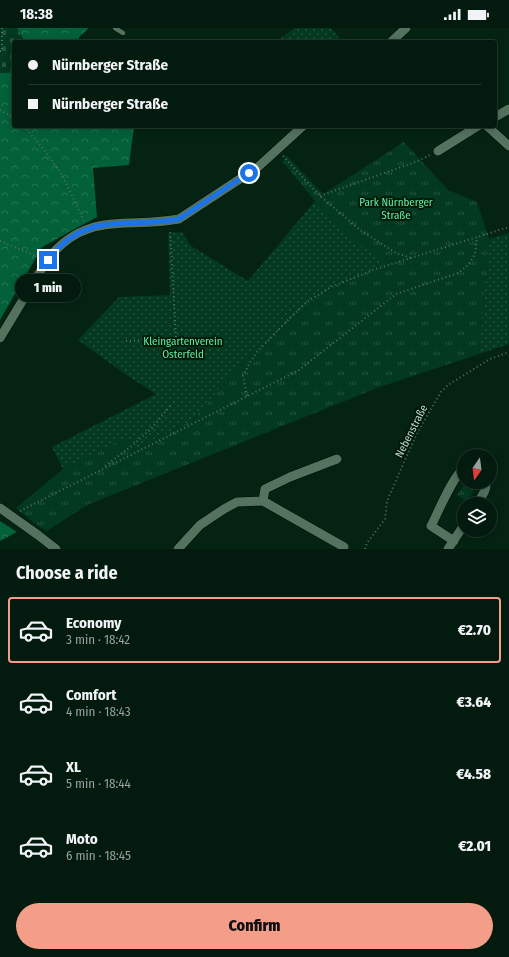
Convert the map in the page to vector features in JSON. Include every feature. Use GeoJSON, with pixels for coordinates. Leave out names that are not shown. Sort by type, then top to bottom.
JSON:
{"type":"FeatureCollection","features":[{"type":"Feature","properties":{"kind":"street"},"geometry":{"type":"LineString","coordinates":[[393,40],[406,28]]}},
{"type":"Feature","properties":{"kind":"street"},"geometry":{"type":"LineString","coordinates":[[497,116],[509,109]]}},
{"type":"Feature","properties":{"kind":"street"},"geometry":{"type":"LineString","coordinates":[[0,338],[48,260],[56,250],[71,237],[85,229],[102,224],[117,222],[169,221],[179,219],[258,167],[301,128]]}},
{"type":"Feature","properties":{"kind":"street"},"geometry":{"type":"LineString","coordinates":[[438,151],[475,128]]}},
{"type":"Feature","properties":{"kind":"street"},"geometry":{"type":"LineString","coordinates":[[489,128],[509,146]]}},
{"type":"Feature","properties":{"kind":"street"},"geometry":{"type":"LineString","coordinates":[[263,501],[265,489],[290,477],[337,459]]}},
{"type":"Feature","properties":{"kind":"street"},"geometry":{"type":"LineString","coordinates":[[454,541],[431,526],[451,485],[457,477]]}},
{"type":"Feature","properties":{"kind":"street"},"geometry":{"type":"LineString","coordinates":[[178,549],[200,525],[224,509],[237,502],[263,501],[344,546]]}},
{"type":"Feature","properties":{"kind":"street"},"geometry":{"type":"LineString","coordinates":[[0,508],[52,548]]}},
{"type":"Feature","properties":{"kind":"street"},"geometry":{"type":"LineString","coordinates":[[448,549],[457,536]]}},
{"type":"Feature","properties":{"kind":"lane"},"geometry":{"type":"LineString","coordinates":[[115,28],[123,33]]}},
{"type":"Feature","properties":{"kind":"path"},"geometry":{"type":"LineString","coordinates":[[0,51],[2,51],[2,28]]}},
{"type":"Feature","properties":{"kind":"path"},"geometry":{"type":"LineString","coordinates":[[0,110],[12,117]]}},
{"type":"Feature","properties":{"kind":"path"},"geometry":{"type":"LineString","coordinates":[[26,128],[45,151],[62,175],[82,216],[85,229]]}},
{"type":"Feature","properties":{"kind":"path"},"geometry":{"type":"LineString","coordinates":[[277,151],[320,196],[360,230],[396,253],[412,258]]}},
{"type":"Feature","properties":{"kind":"path"},"geometry":{"type":"LineString","coordinates":[[320,196],[418,161],[438,151]]}},
{"type":"Feature","properties":{"kind":"path"},"geometry":{"type":"LineString","coordinates":[[126,341],[176,339],[169,221]]}},
{"type":"Feature","properties":{"kind":"path"},"geometry":{"type":"LineString","coordinates":[[247,396],[243,376],[249,364],[257,352],[289,318],[307,302],[331,287],[376,269],[509,227]]}},
{"type":"Feature","properties":{"kind":"path"},"geometry":{"type":"LineString","coordinates":[[10,516],[299,370],[396,294],[458,273],[468,265],[475,254],[477,237]]}},
{"type":"Feature","properties":{"kind":"path"},"geometry":{"type":"LineString","coordinates":[[0,242],[48,260]]}},
{"type":"Feature","properties":{"kind":"path","name":"Nebenstraße"},"geometry":{"type":"LineString","coordinates":[[365,549],[367,543],[385,519],[388,501],[416,435],[441,392],[448,385],[490,359],[509,352]]}},
{"type":"Feature","properties":{"kind":"path"},"geometry":{"type":"LineString","coordinates":[[100,470],[153,427],[170,406]]}},
{"type":"Feature","properties":{"kind":"green space"},"geometry":{"type":"Polygon","coordinates":[[[0,28],[17,28],[24,40],[12,40],[12,72],[0,73],[0,28]]]}},
{"type":"Feature","properties":{"kind":"green space"},"geometry":{"type":"Polygon","coordinates":[[[17,28],[89,28],[79,37],[79,40],[24,40],[17,28]]]}},
{"type":"Feature","properties":{"kind":"green space"},"geometry":{"type":"Polygon","coordinates":[[[295,28],[331,28],[339,37],[336,40],[280,39],[295,28]]]}},
{"type":"Feature","properties":{"kind":"green space"},"geometry":{"type":"Polygon","coordinates":[[[12,72],[12,128],[134,128],[129,165],[93,168],[97,217],[42,247],[0,320],[0,73],[12,72]]]}},
{"type":"Feature","properties":{"kind":"green space","name":"Park Nürnberger Straße"},"geometry":{"type":"Polygon","coordinates":[[[404,142],[448,190],[477,202],[489,239],[479,354],[377,388],[87,505],[47,531],[38,526],[16,508],[63,469],[127,437],[136,449],[193,420],[238,367],[322,295],[385,264],[346,233],[315,201],[283,162],[286,155],[323,194],[404,142]]]}},
{"type":"Feature","properties":{"kind":"green space","name":"Kleingartenverein Osterfeld"},"geometry":{"type":"Polygon","coordinates":[[[315,201],[346,233],[386,264],[322,295],[238,367],[193,420],[136,449],[127,437],[63,469],[52,447],[156,394],[78,340],[119,297],[170,295],[168,233],[182,232],[191,246],[248,281],[315,201]]]}},
{"type":"Feature","properties":{"kind":"green space"},"geometry":{"type":"Polygon","coordinates":[[[509,233],[509,344],[479,354],[489,239],[509,233]]]}},
{"type":"Feature","properties":{"kind":"green space"},"geometry":{"type":"Polygon","coordinates":[[[461,489],[475,489],[470,497],[460,497],[457,495],[461,489]]]}},
{"type":"Feature","properties":{"kind":"green space"},"geometry":{"type":"Polygon","coordinates":[[[0,521],[17,532],[0,541],[0,521]]]}},
{"type":"Feature","properties":{"kind":"route"},"geometry":{"type":"LineString","coordinates":[[48,260],[56,250],[71,237],[85,229],[102,224],[117,222],[169,221],[179,219],[249,173]]}}]}
